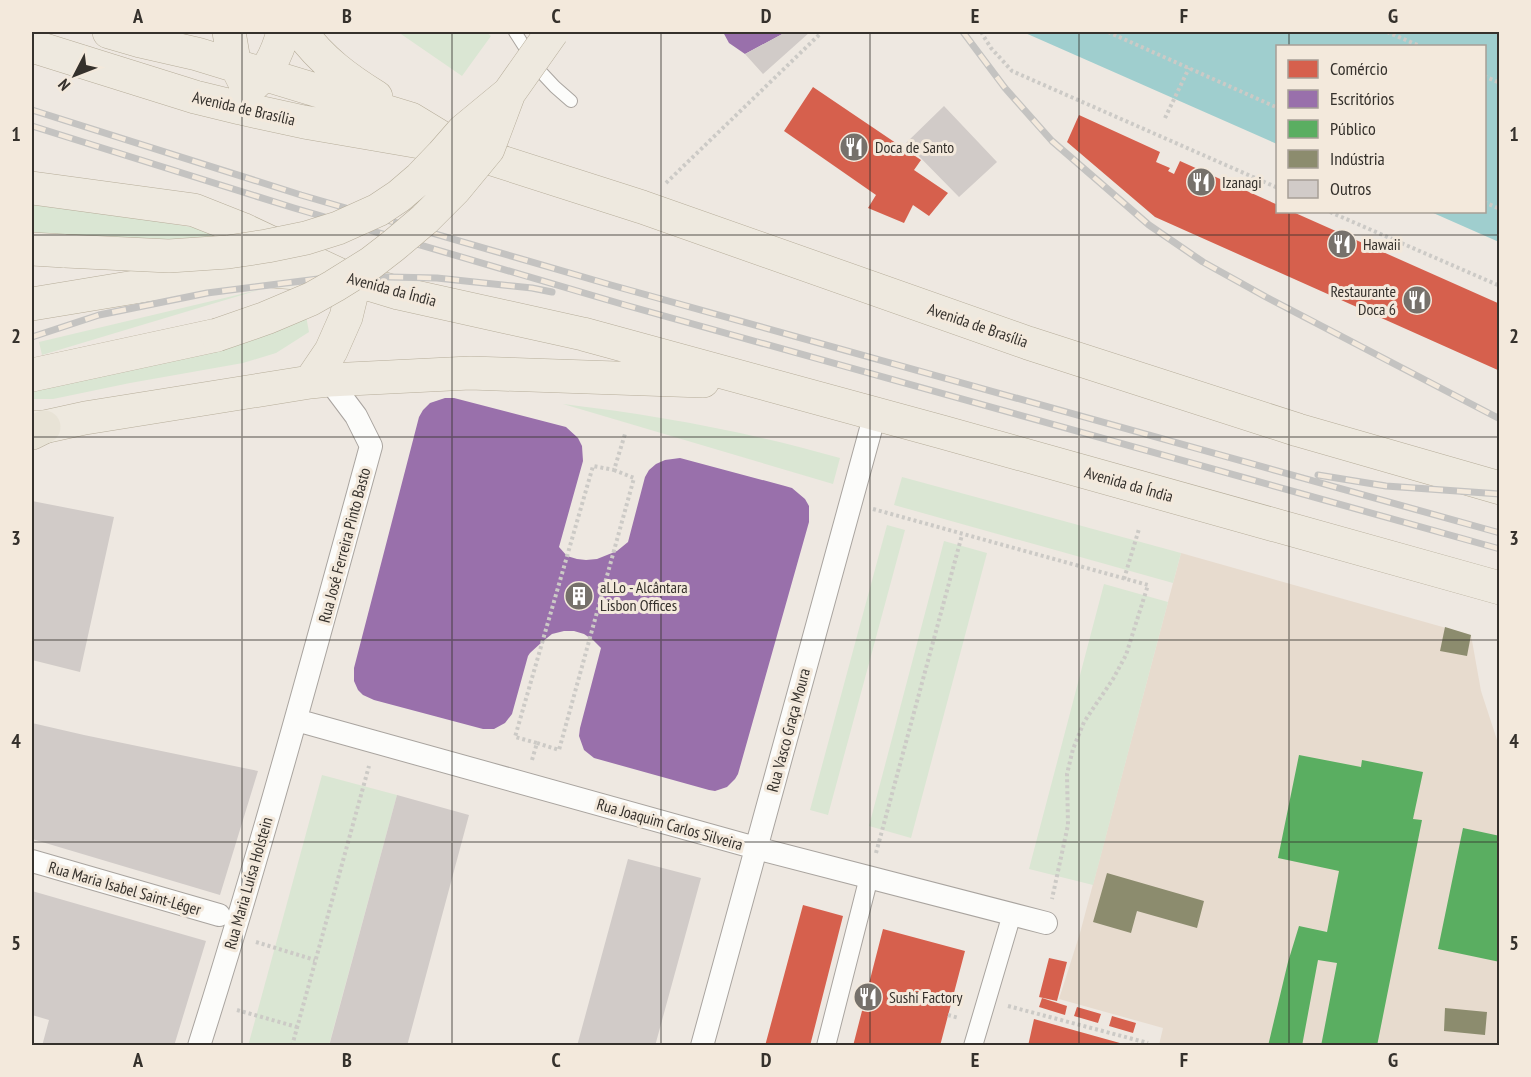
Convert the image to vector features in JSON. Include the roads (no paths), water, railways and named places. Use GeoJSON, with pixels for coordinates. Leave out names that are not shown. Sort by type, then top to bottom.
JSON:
{"type":"FeatureCollection","features":[{"type":"Feature","properties":{"kind":"main road","name":"Avenida de Brasília"},"geometry":{"type":"LineString","coordinates":[[109,32],[197,54],[249,75],[411,119],[461,149]]}},
{"type":"Feature","properties":{"kind":"main road"},"geometry":{"type":"LineString","coordinates":[[140,40],[166,41],[188,32]]}},
{"type":"Feature","properties":{"kind":"main road"},"geometry":{"type":"LineString","coordinates":[[229,32],[231,46],[249,75],[255,95],[273,108],[304,122]]}},
{"type":"Feature","properties":{"kind":"main road"},"geometry":{"type":"LineString","coordinates":[[195,97],[235,94],[249,75],[280,42],[283,32]]}},
{"type":"Feature","properties":{"kind":"main road"},"geometry":{"type":"LineString","coordinates":[[301,32],[327,62],[354,84],[411,119]]}},
{"type":"Feature","properties":{"kind":"main road"},"geometry":{"type":"LineString","coordinates":[[32,375],[217,335],[311,299],[362,269],[425,219],[455,189],[488,149],[509,93],[552,32]]}},
{"type":"Feature","properties":{"kind":"main road","name":"Avenida de Brasília"},"geometry":{"type":"LineString","coordinates":[[32,46],[195,97],[304,122],[461,149],[642,207],[1028,343],[1298,430],[1500,488]]}},
{"type":"Feature","properties":{"kind":"main road"},"geometry":{"type":"LineString","coordinates":[[32,249],[169,256],[217,253],[306,238],[338,228],[378,210],[399,196],[420,178],[463,131],[509,93]]}},
{"type":"Feature","properties":{"kind":"main road","name":"Avenida da Índia"},"geometry":{"type":"LineString","coordinates":[[32,188],[194,210],[242,229],[349,278],[398,293],[583,334],[1500,588]]}},
{"type":"Feature","properties":{"kind":"main road"},"geometry":{"type":"LineString","coordinates":[[32,304],[244,269],[349,278],[346,316],[319,381]]}},
{"type":"Feature","properties":{"kind":"main road","name":"Avenida da Índia"},"geometry":{"type":"LineString","coordinates":[[36,429],[85,418],[319,381],[470,373],[758,383]]}},
{"type":"Feature","properties":{"kind":"street","name":"Rua José Ferreira Pinto Basto"},"geometry":{"type":"LineString","coordinates":[[296,720],[371,446],[356,416],[319,381]]}},
{"type":"Feature","properties":{"kind":"street","name":"Rua Vasco Graça Moura"},"geometry":{"type":"LineString","coordinates":[[702,1046],[875,414]]}},
{"type":"Feature","properties":{"kind":"street","name":"Rua Joaquim Carlos Silveira"},"geometry":{"type":"LineString","coordinates":[[296,720],[756,848],[1046,923]]}},
{"type":"Feature","properties":{"kind":"street","name":"Rua Maria Luísa Holstein"},"geometry":{"type":"LineString","coordinates":[[199,1046],[296,720]]}},
{"type":"Feature","properties":{"kind":"street","name":"Rua Maria Isabel Saint-Léger"},"geometry":{"type":"LineString","coordinates":[[32,861],[219,915]]}},
{"type":"Feature","properties":{"kind":"street"},"geometry":{"type":"LineString","coordinates":[[826,1046],[870,877]]}},
{"type":"Feature","properties":{"kind":"street"},"geometry":{"type":"LineString","coordinates":[[973,1046],[1012,914]]}},
{"type":"Feature","properties":{"kind":"lane"},"geometry":{"type":"LineString","coordinates":[[515,32],[540,71],[571,101]]}},
{"type":"Feature","properties":{"kind":"water"},"geometry":{"type":"Polygon","coordinates":[[[1023,32],[1499,32],[1499,242],[1433,213],[1486,213],[1486,45],[1276,45],[1276,144],[1023,32]]]}},
{"type":"Feature","properties":{"kind":"railway"},"geometry":{"type":"LineString","coordinates":[[963,32],[1005,88],[1052,141],[1149,225],[1203,262],[1266,297],[1500,419]]}},
{"type":"Feature","properties":{"kind":"railway"},"geometry":{"type":"LineString","coordinates":[[32,110],[301,195],[611,285],[1500,533]]}},
{"type":"Feature","properties":{"kind":"railway"},"geometry":{"type":"LineString","coordinates":[[32,126],[294,208],[625,305],[1500,549]]}},
{"type":"Feature","properties":{"kind":"railway"},"geometry":{"type":"LineString","coordinates":[[32,337],[99,315],[207,293],[342,276],[437,278],[552,292]]}},
{"type":"Feature","properties":{"kind":"railway"},"geometry":{"type":"LineString","coordinates":[[1318,475],[1386,486],[1500,494]]}},
{"type":"Feature","properties":{"kind":"place","name":"Doca de Santo"},"geometry":{"type":"Point","coordinates":[854,147]}},
{"type":"Feature","properties":{"kind":"place","name":"Izanagi"},"geometry":{"type":"Point","coordinates":[1201,182]}},
{"type":"Feature","properties":{"kind":"place","name":"Hawaii"},"geometry":{"type":"Point","coordinates":[1342,244]}},
{"type":"Feature","properties":{"kind":"place","name":"Restaurante Doca 6"},"geometry":{"type":"Point","coordinates":[1417,300]}},
{"type":"Feature","properties":{"kind":"place","name":"aLLo - Alcântara Lisbon Offices"},"geometry":{"type":"Point","coordinates":[579,596]}},
{"type":"Feature","properties":{"kind":"place","name":"Sushi Factory"},"geometry":{"type":"Point","coordinates":[868,997]}}]}
